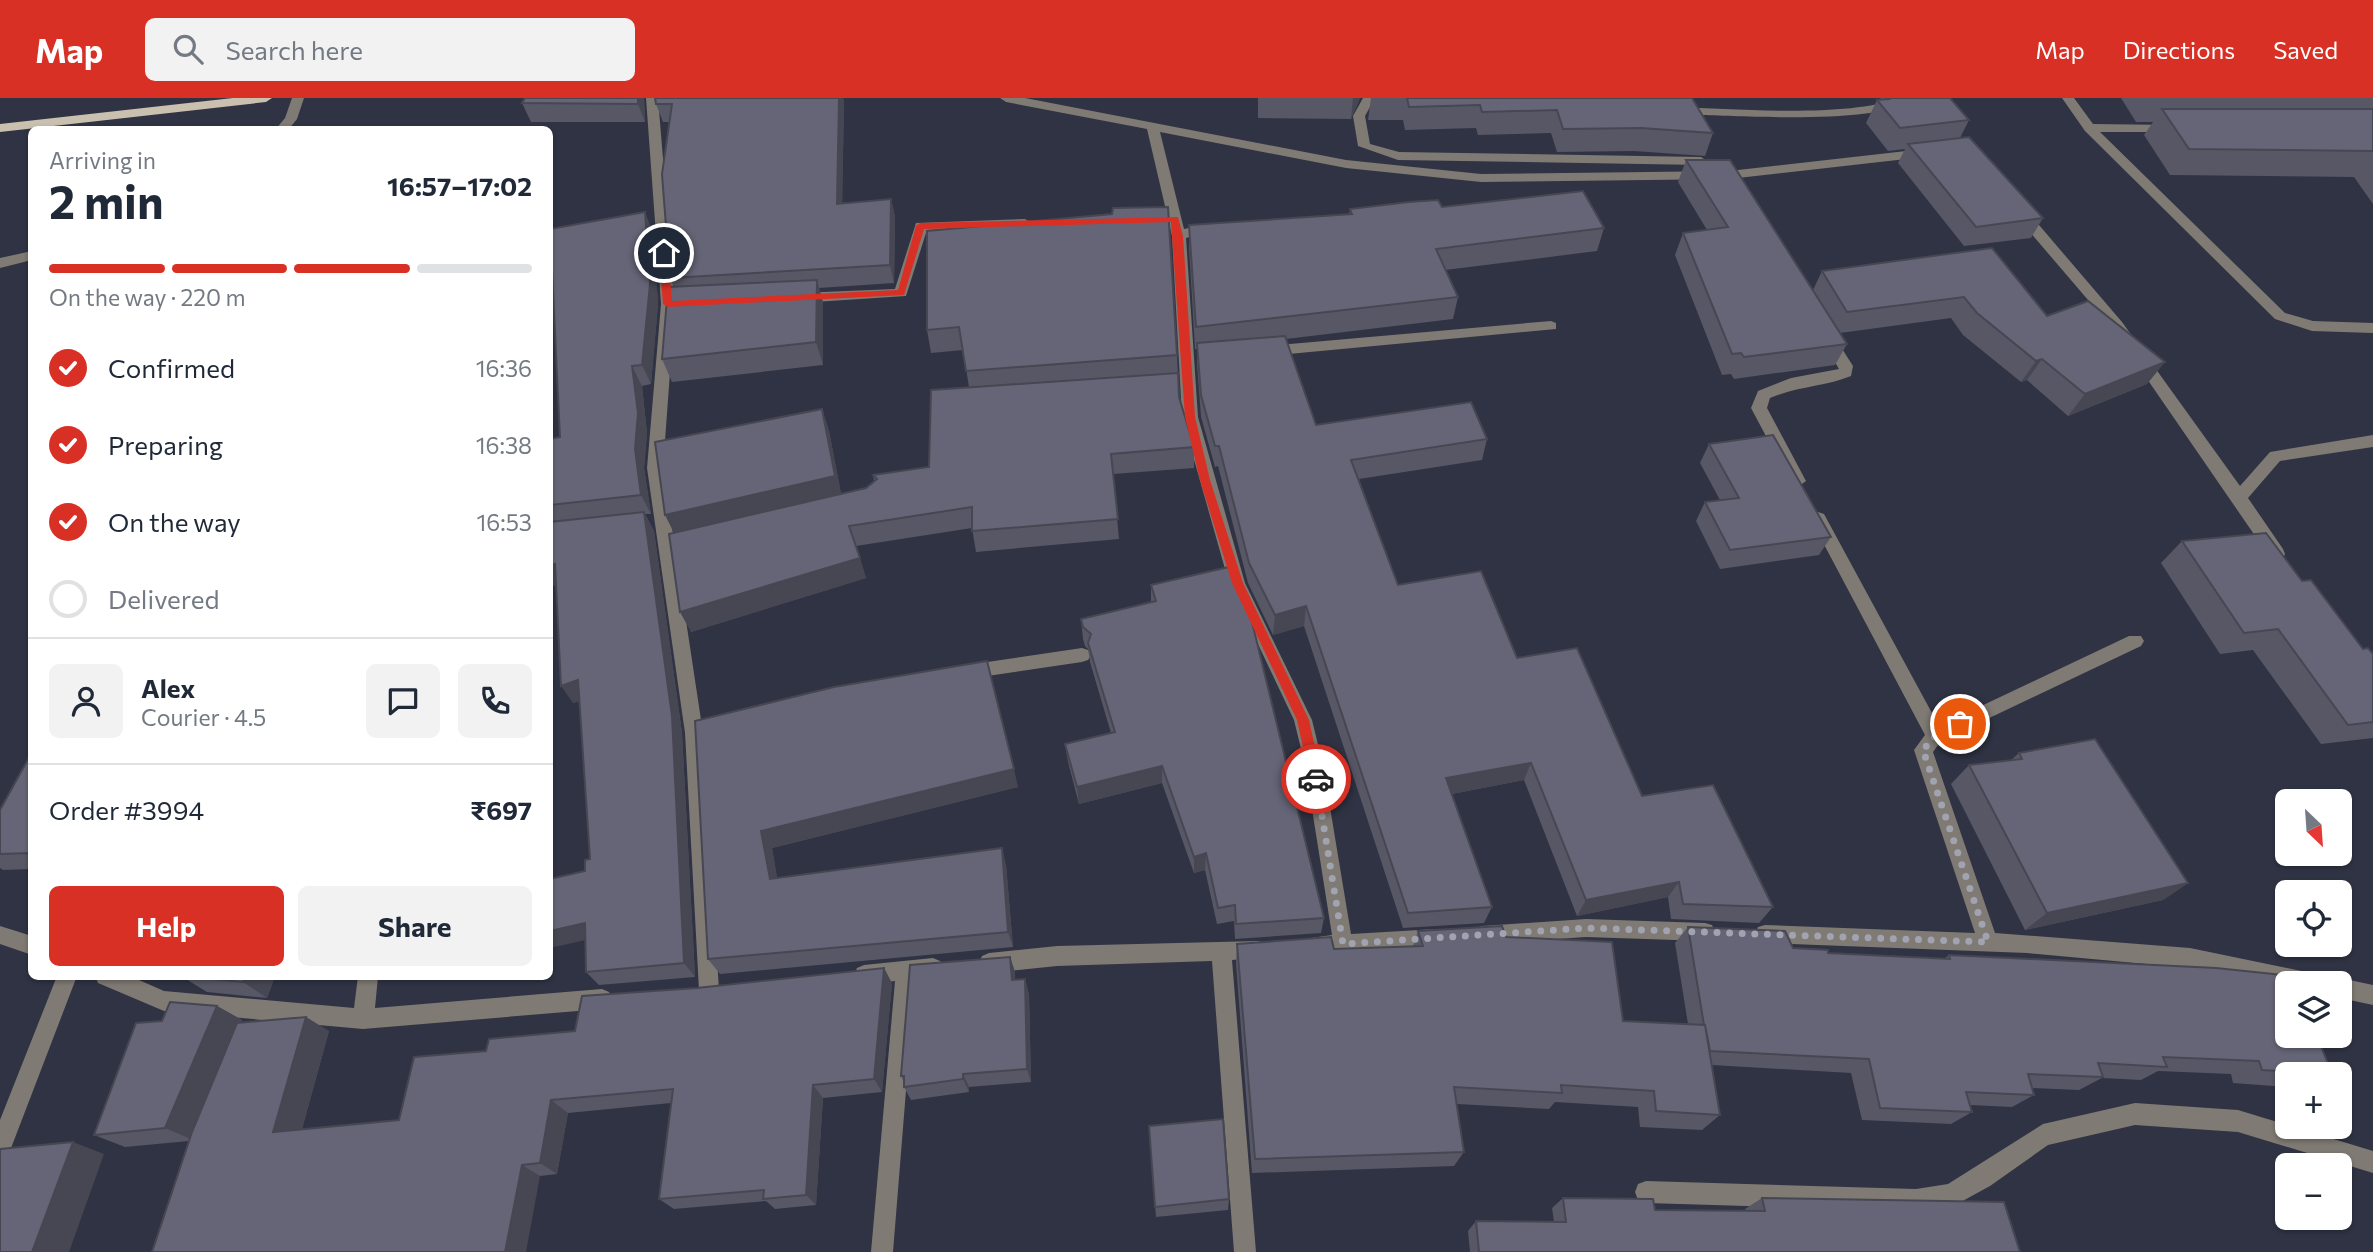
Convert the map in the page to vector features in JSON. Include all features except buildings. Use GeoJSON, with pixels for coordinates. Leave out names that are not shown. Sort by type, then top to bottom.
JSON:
{"type":"FeatureCollection","features":[{"type":"Feature","properties":{"kind":"main road"},"geometry":{"type":"LineString","coordinates":[[0,128],[266,98]]}},
{"type":"Feature","properties":{"kind":"street"},"geometry":{"type":"LineString","coordinates":[[285,126],[291,119],[298,98]]}},
{"type":"Feature","properties":{"kind":"street"},"geometry":{"type":"LineString","coordinates":[[652,98],[675,304],[655,468],[657,521],[671,547],[700,731],[709,990]]}},
{"type":"Feature","properties":{"kind":"street"},"geometry":{"type":"LineString","coordinates":[[1006,98],[1346,164],[1481,178],[1600,176],[1732,180],[1934,152]]}},
{"type":"Feature","properties":{"kind":"street"},"geometry":{"type":"LineString","coordinates":[[1369,98],[1359,116],[1364,146],[1398,156],[1701,161]]}},
{"type":"Feature","properties":{"kind":"street"},"geometry":{"type":"LineString","coordinates":[[1666,111],[1843,111],[1881,107],[1910,98]]}},
{"type":"Feature","properties":{"kind":"street"},"geometry":{"type":"LineString","coordinates":[[2068,98],[2090,128],[2280,316],[2312,326],[2373,328]]}},
{"type":"Feature","properties":{"kind":"street"},"geometry":{"type":"LineString","coordinates":[[1153,127],[1168,219],[1179,236],[1192,357],[1181,385],[1202,467],[1237,583],[1303,720],[1314,765],[1343,944]]}},
{"type":"Feature","properties":{"kind":"street"},"geometry":{"type":"LineString","coordinates":[[2090,128],[2185,128]]}},
{"type":"Feature","properties":{"kind":"street"},"geometry":{"type":"LineString","coordinates":[[1582,193],[1600,176]]}},
{"type":"Feature","properties":{"kind":"street"},"geometry":{"type":"LineString","coordinates":[[2007,197],[2117,325],[2286,566]]}},
{"type":"Feature","properties":{"kind":"street"},"geometry":{"type":"LineString","coordinates":[[778,299],[901,293],[920,226],[1041,223]]}},
{"type":"Feature","properties":{"kind":"street"},"geometry":{"type":"LineString","coordinates":[[1179,236],[1199,228],[1226,227]]}},
{"type":"Feature","properties":{"kind":"street"},"geometry":{"type":"LineString","coordinates":[[0,263],[28,256]]}},
{"type":"Feature","properties":{"kind":"street"},"geometry":{"type":"LineString","coordinates":[[1818,321],[1846,366],[1846,372],[1790,383],[1763,395],[1759,408],[1935,736]]}},
{"type":"Feature","properties":{"kind":"street"},"geometry":{"type":"LineString","coordinates":[[1253,352],[1551,326]]}},
{"type":"Feature","properties":{"kind":"street"},"geometry":{"type":"LineString","coordinates":[[2238,497],[2275,456],[2373,441]]}},
{"type":"Feature","properties":{"kind":"street"},"geometry":{"type":"LineString","coordinates":[[1988,942],[1923,750],[1935,736],[2135,641]]}},
{"type":"Feature","properties":{"kind":"street"},"geometry":{"type":"LineString","coordinates":[[946,677],[1082,655]]}},
{"type":"Feature","properties":{"kind":"street"},"geometry":{"type":"LineString","coordinates":[[975,964],[1057,956],[1220,952],[1586,928],[1988,942],[2190,958],[2275,976]]}},
{"type":"Feature","properties":{"kind":"street"},"geometry":{"type":"LineString","coordinates":[[0,934],[28,944]]}},
{"type":"Feature","properties":{"kind":"street"},"geometry":{"type":"LineString","coordinates":[[1220,952],[1245,1252]]}},
{"type":"Feature","properties":{"kind":"street"},"geometry":{"type":"LineString","coordinates":[[840,977],[947,967]]}},
{"type":"Feature","properties":{"kind":"street"},"geometry":{"type":"LineString","coordinates":[[881,1252],[906,971]]}},
{"type":"Feature","properties":{"kind":"street"},"geometry":{"type":"LineString","coordinates":[[0,1148],[65,980]]}},
{"type":"Feature","properties":{"kind":"street"},"geometry":{"type":"LineString","coordinates":[[114,980],[164,1001],[363,1019],[625,997]]}},
{"type":"Feature","properties":{"kind":"street"},"geometry":{"type":"LineString","coordinates":[[363,1019],[368,980]]}},
{"type":"Feature","properties":{"kind":"street"},"geometry":{"type":"LineString","coordinates":[[687,992],[735,987]]}},
{"type":"Feature","properties":{"kind":"street"},"geometry":{"type":"LineString","coordinates":[[2352,991],[2373,995]]}},
{"type":"Feature","properties":{"kind":"street"},"geometry":{"type":"LineString","coordinates":[[250,1036],[260,1010]]}},
{"type":"Feature","properties":{"kind":"street"},"geometry":{"type":"LineString","coordinates":[[0,1113],[21,1096]]}},
{"type":"Feature","properties":{"kind":"street"},"geometry":{"type":"LineString","coordinates":[[1646,1192],[1916,1200],[1951,1195],[1982,1178],[2043,1135],[2136,1114],[2238,1121],[2373,1162]]}},
{"type":"Feature","properties":{"kind":"way so far"},"geometry":{"type":"LineString","coordinates":[[1316,779],[1343,944],[1586,928],[1988,942],[1923,750],[1935,736],[1960,724]]}},
{"type":"Feature","properties":{"kind":"route"},"geometry":{"type":"LineString","coordinates":[[664,253],[668,304],[901,293],[920,226],[1175,219],[1179,236],[1190,417],[1205,480],[1237,583],[1303,720],[1316,779]]}}]}
